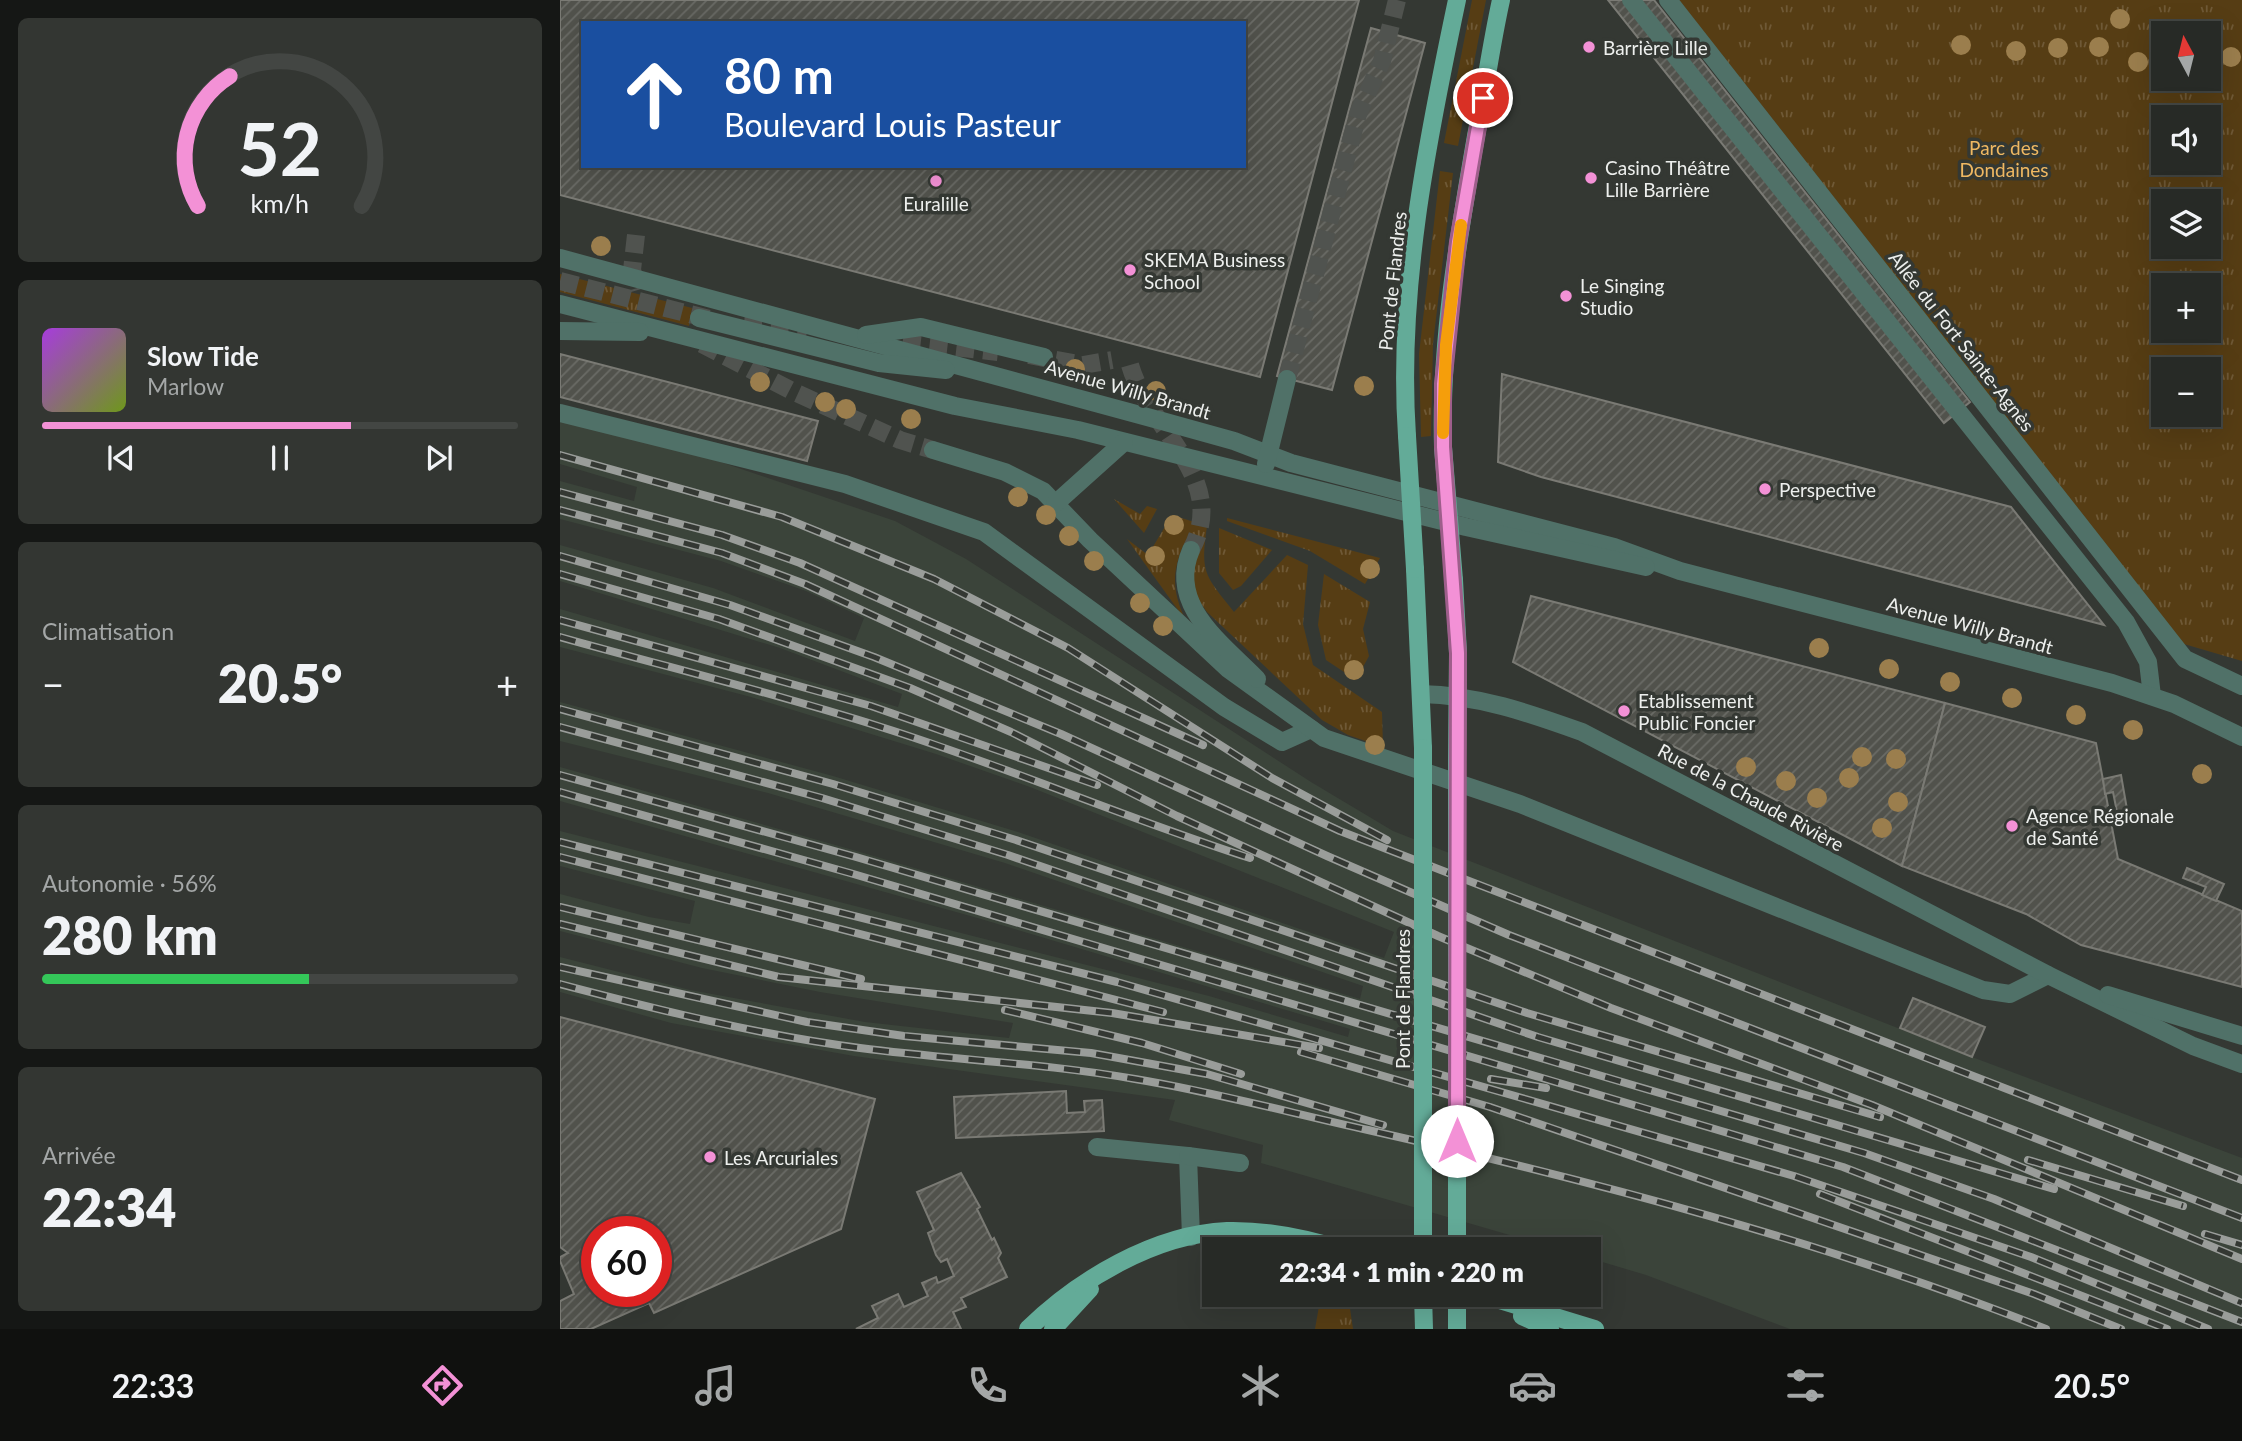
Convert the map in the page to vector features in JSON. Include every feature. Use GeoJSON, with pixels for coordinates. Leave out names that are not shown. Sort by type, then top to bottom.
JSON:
{"type":"FeatureCollection","features":[{"type":"Feature","properties":{"kind":"main road","name":"Pont de Flandres"},"geometry":{"type":"LineString","coordinates":[[1423,1237],[1423,748],[1405,354],[1410,280],[1431,136],[1457,0]]}},
{"type":"Feature","properties":{"kind":"main road"},"geometry":{"type":"LineString","coordinates":[[1457,1237],[1458,694],[1454,580],[1443,447],[1443,384],[1452,288],[1501,0]]}},
{"type":"Feature","properties":{"kind":"main road"},"geometry":{"type":"LineString","coordinates":[[1028,1329],[1074,1289],[1153,1250],[1191,1237],[1226,1231],[1293,1237]]}},
{"type":"Feature","properties":{"kind":"main road"},"geometry":{"type":"LineString","coordinates":[[1053,1329],[1107,1271]]}},
{"type":"Feature","properties":{"kind":"main road"},"geometry":{"type":"LineString","coordinates":[[1457,1307],[1457,1328]]}},
{"type":"Feature","properties":{"kind":"main road"},"geometry":{"type":"LineString","coordinates":[[1505,1307],[1550,1329]]}},
{"type":"Feature","properties":{"kind":"main road"},"geometry":{"type":"LineString","coordinates":[[1521,1307],[1595,1329]]}},
{"type":"Feature","properties":{"kind":"street"},"geometry":{"type":"LineString","coordinates":[[1631,0],[2126,622],[2148,662],[2152,696]]}},
{"type":"Feature","properties":{"kind":"street","name":"Allée du Fort Sainte-Agnès"},"geometry":{"type":"LineString","coordinates":[[1668,0],[2185,659],[2242,685]]}},
{"type":"Feature","properties":{"kind":"street","name":"Avenue Willy Brandt"},"geometry":{"type":"LineString","coordinates":[[560,258],[857,336],[1219,436],[1318,471],[1614,547],[1680,571],[2152,696],[2242,737]]}},
{"type":"Feature","properties":{"kind":"street","name":"Avenue Willy Brandt"},"geometry":{"type":"LineString","coordinates":[[560,304],[955,406],[1124,442],[1611,561],[1680,571]]}},
{"type":"Feature","properties":{"kind":"street"},"geometry":{"type":"LineString","coordinates":[[699,318],[879,363],[998,375]]}},
{"type":"Feature","properties":{"kind":"street"},"geometry":{"type":"LineString","coordinates":[[857,336],[921,327],[1044,357]]}},
{"type":"Feature","properties":{"kind":"street"},"geometry":{"type":"LineString","coordinates":[[560,331],[672,332]]}},
{"type":"Feature","properties":{"kind":"street"},"geometry":{"type":"LineString","coordinates":[[1262,477],[1287,379]]}},
{"type":"Feature","properties":{"kind":"street"},"geometry":{"type":"LineString","coordinates":[[560,412],[845,484],[984,532],[1224,708],[1282,742],[1311,729]]}},
{"type":"Feature","properties":{"kind":"street"},"geometry":{"type":"LineString","coordinates":[[1055,504],[1124,442]]}},
{"type":"Feature","properties":{"kind":"street"},"geometry":{"type":"LineString","coordinates":[[933,450],[1027,481],[1055,504],[1228,668],[1311,729],[1341,746],[1520,804],[1983,990],[2010,995],[2048,975]]}},
{"type":"Feature","properties":{"kind":"street"},"geometry":{"type":"LineString","coordinates":[[1191,550],[1184,567],[1188,601],[1200,620],[1283,706]]}},
{"type":"Feature","properties":{"kind":"street","name":"Rue de la Chaude Rivière"},"geometry":{"type":"LineString","coordinates":[[1421,694],[1458,694],[1521,710],[1582,732],[2048,975],[2193,1046],[2242,1065]]}},
{"type":"Feature","properties":{"kind":"street","name":"Rue de la Chaude Rivière"},"geometry":{"type":"LineString","coordinates":[[2048,975],[2242,1036]]}},
{"type":"Feature","properties":{"kind":"street"},"geometry":{"type":"LineString","coordinates":[[1097,1147],[1240,1163]]}},
{"type":"Feature","properties":{"kind":"street"},"geometry":{"type":"LineString","coordinates":[[1188,1156],[1191,1237]]}},
{"type":"Feature","properties":{"kind":"shaded area"},"geometry":{"type":"Polygon","coordinates":[[[560,420],[709,458],[895,521],[966,559],[1311,782],[1393,831],[1972,1057],[2242,1158],[2242,1329],[1790,1329],[1646,1275],[1601,1262],[1601,1237],[1517,1237],[1261,1163],[1263,1145],[1169,1120],[1175,1100],[854,1056],[671,1023],[560,992],[560,957],[690,990],[865,1022],[1009,1038],[1013,1023],[820,992],[702,968],[560,931],[560,894],[649,917],[690,924],[695,901],[560,866],[560,831],[1209,996],[1348,1037],[1350,1029],[981,919],[560,801],[560,767],[1360,999],[1363,986],[1005,863],[768,793],[560,741],[560,702],[833,776],[1018,832],[1384,958],[1394,932],[1030,787],[936,754],[751,697],[560,647],[560,609],[898,707],[902,694],[780,648],[560,581],[560,545],[713,588],[855,641],[864,618],[806,591],[721,561],[560,519],[560,481],[634,501],[637,487],[560,464],[560,420]]]}},
{"type":"Feature","properties":{"kind":"green space"},"geometry":{"type":"Polygon","coordinates":[[[1472,0],[1486,0],[1458,146],[1444,143],[1472,0]]]}},
{"type":"Feature","properties":{"kind":"green space","name":"Parc des Dondaines"},"geometry":{"type":"Polygon","coordinates":[[[1679,0],[2242,0],[2242,661],[2184,644],[1679,0]]]}},
{"type":"Feature","properties":{"kind":"green space"},"geometry":{"type":"Polygon","coordinates":[[[1440,171],[1453,173],[1433,344],[1431,436],[1421,437],[1419,354],[1440,171]]]}},
{"type":"Feature","properties":{"kind":"green space"},"geometry":{"type":"Polygon","coordinates":[[[560,274],[692,308],[689,326],[560,292],[560,274]]]}},
{"type":"Feature","properties":{"kind":"green space"},"geometry":{"type":"Polygon","coordinates":[[[1114,499],[1140,514],[1147,506],[1157,509],[1144,533],[1114,499]]]}},
{"type":"Feature","properties":{"kind":"green space"},"geometry":{"type":"Polygon","coordinates":[[[1172,515],[1207,526],[1204,554],[1207,573],[1234,612],[1287,555],[1308,565],[1303,624],[1313,665],[1382,712],[1383,747],[1348,735],[1322,720],[1207,612],[1195,595],[1191,550],[1183,546],[1175,584],[1178,602],[1186,621],[1127,539],[1148,555],[1172,515]]]}},
{"type":"Feature","properties":{"kind":"green space"},"geometry":{"type":"Polygon","coordinates":[[[1227,518],[1380,558],[1365,584],[1310,551],[1227,521],[1227,518]]]}},
{"type":"Feature","properties":{"kind":"green space"},"geometry":{"type":"Polygon","coordinates":[[[1219,528],[1272,550],[1241,586],[1233,590],[1219,573],[1219,528]]]}},
{"type":"Feature","properties":{"kind":"green space"},"geometry":{"type":"Polygon","coordinates":[[[1324,574],[1370,602],[1363,629],[1369,656],[1356,680],[1326,660],[1318,625],[1324,574]]]}},
{"type":"Feature","properties":{"kind":"green space"},"geometry":{"type":"Polygon","coordinates":[[[1319,1307],[1350,1307],[1353,1329],[1315,1329],[1319,1307]]]}},
{"type":"Feature","properties":{"kind":"building","name":"Euralille"},"geometry":{"type":"Polygon","coordinates":[[[560,0],[1359,0],[1260,377],[560,195],[560,0]]]}},
{"type":"Feature","properties":{"kind":"building"},"geometry":{"type":"Polygon","coordinates":[[[1608,0],[1654,0],[1970,402],[1944,423],[1608,0]]]}},
{"type":"Feature","properties":{"kind":"building"},"geometry":{"type":"Polygon","coordinates":[[[1371,28],[1425,43],[1332,390],[1277,376],[1371,28]]]}},
{"type":"Feature","properties":{"kind":"building"},"geometry":{"type":"Polygon","coordinates":[[[560,354],[818,421],[807,461],[560,397],[560,354]]]}},
{"type":"Feature","properties":{"kind":"building","name":"Perspective"},"geometry":{"type":"Polygon","coordinates":[[[1502,374],[2011,507],[2104,625],[1541,477],[1498,462],[1502,374]]]}},
{"type":"Feature","properties":{"kind":"building"},"geometry":{"type":"Polygon","coordinates":[[[1531,596],[1945,703],[1902,866],[1513,662],[1531,596]]]}},
{"type":"Feature","properties":{"kind":"building","name":"Agence Régionale de Santé"},"geometry":{"type":"Polygon","coordinates":[[[1945,703],[2096,743],[2118,859],[2242,911],[2242,987],[2081,945],[2026,914],[1902,866],[1945,703]]]}},
{"type":"Feature","properties":{"kind":"building"},"geometry":{"type":"Polygon","coordinates":[[[2121,775],[2128,815],[2118,817],[2113,792],[2105,794],[2103,779],[2121,775]]]}},
{"type":"Feature","properties":{"kind":"building"},"geometry":{"type":"Polygon","coordinates":[[[2187,868],[2224,884],[2216,901],[2202,895],[2206,887],[2183,878],[2187,868]]]}},
{"type":"Feature","properties":{"kind":"building"},"geometry":{"type":"Polygon","coordinates":[[[1913,998],[1985,1027],[1972,1057],[1900,1028],[1913,998]]]}},
{"type":"Feature","properties":{"kind":"building","name":"Les Arcuriales"},"geometry":{"type":"Polygon","coordinates":[[[560,1017],[875,1099],[841,1229],[672,1305],[672,1216],[581,1216],[581,1307],[640,1307],[591,1329],[560,1329],[560,1301],[574,1294],[560,1261],[560,1257],[568,1253],[560,1247],[560,1017]]]}},
{"type":"Feature","properties":{"kind":"building"},"geometry":{"type":"Polygon","coordinates":[[[1066,1091],[1067,1113],[1085,1112],[1084,1101],[1102,1100],[1104,1131],[956,1138],[954,1097],[1066,1091]]]}},
{"type":"Feature","properties":{"kind":"building"},"geometry":{"type":"Polygon","coordinates":[[[961,1173],[980,1207],[977,1209],[992,1240],[994,1238],[1001,1253],[998,1258],[1007,1277],[961,1298],[966,1307],[953,1312],[961,1329],[856,1329],[878,1318],[872,1306],[898,1294],[904,1307],[928,1296],[922,1283],[936,1277],[938,1283],[954,1276],[947,1259],[941,1262],[936,1255],[928,1233],[934,1230],[917,1192],[961,1173]]]}},
{"type":"Feature","properties":{"kind":"building","name":"Les Arcuriales"},"geometry":{"type":"Polygon","coordinates":[[[651,1307],[667,1307],[654,1313],[651,1307]]]}},
{"type":"Feature","properties":{"kind":"tunnel"},"geometry":{"type":"LineString","coordinates":[[1287,379],[1358,114],[1382,61],[1397,0]]}},
{"type":"Feature","properties":{"kind":"tunnel"},"geometry":{"type":"LineString","coordinates":[[636,235],[632,270],[638,290]]}},
{"type":"Feature","properties":{"kind":"tunnel"},"geometry":{"type":"LineString","coordinates":[[560,281],[713,320]]}},
{"type":"Feature","properties":{"kind":"tunnel"},"geometry":{"type":"LineString","coordinates":[[744,323],[807,330]]}},
{"type":"Feature","properties":{"kind":"tunnel"},"geometry":{"type":"LineString","coordinates":[[876,338],[998,352]]}},
{"type":"Feature","properties":{"kind":"tunnel"},"geometry":{"type":"LineString","coordinates":[[702,344],[792,391],[900,440],[933,450]]}},
{"type":"Feature","properties":{"kind":"tunnel"},"geometry":{"type":"LineString","coordinates":[[1029,355],[1083,365],[1112,360]]}},
{"type":"Feature","properties":{"kind":"tunnel"},"geometry":{"type":"LineString","coordinates":[[1130,365],[1153,412],[1194,477],[1201,500],[1200,524],[1191,550]]}},
{"type":"Feature","properties":{"kind":"railway"},"geometry":{"type":"LineString","coordinates":[[560,455],[782,517],[934,579],[1068,648],[1272,778],[1387,840]]}},
{"type":"Feature","properties":{"kind":"railway"},"geometry":{"type":"LineString","coordinates":[[560,492],[722,535],[800,563],[1203,745]]}},
{"type":"Feature","properties":{"kind":"railway"},"geometry":{"type":"LineString","coordinates":[[560,510],[722,553],[805,584],[1340,831],[2242,1180]]}},
{"type":"Feature","properties":{"kind":"railway"},"geometry":{"type":"LineString","coordinates":[[560,556],[730,605],[874,657],[1061,734],[1327,856],[1509,935],[2242,1218]]}},
{"type":"Feature","properties":{"kind":"railway"},"geometry":{"type":"LineString","coordinates":[[560,574],[719,619],[910,688],[1011,732],[1177,816],[1438,936],[1611,1008],[1872,1105],[2242,1259]]}},
{"type":"Feature","properties":{"kind":"railway"},"geometry":{"type":"LineString","coordinates":[[560,620],[871,706],[1097,785]]}},
{"type":"Feature","properties":{"kind":"railway"},"geometry":{"type":"LineString","coordinates":[[560,637],[761,691],[881,727],[1250,858]]}},
{"type":"Feature","properties":{"kind":"railway"},"geometry":{"type":"LineString","coordinates":[[560,709],[833,784],[1016,840],[1527,1013],[1880,1117]]}},
{"type":"Feature","properties":{"kind":"railway"},"geometry":{"type":"LineString","coordinates":[[560,727],[822,798],[1008,855],[1538,1037],[2054,1189]]}},
{"type":"Feature","properties":{"kind":"railway"},"geometry":{"type":"LineString","coordinates":[[560,775],[856,857],[1864,1153],[1994,1199],[2242,1303]]}},
{"type":"Feature","properties":{"kind":"railway"},"geometry":{"type":"LineString","coordinates":[[560,792],[850,873],[1843,1167],[2242,1322]]}},
{"type":"Feature","properties":{"kind":"railway"},"geometry":{"type":"LineString","coordinates":[[560,842],[1117,982],[1794,1176],[2031,1257],[2208,1329]]}},
{"type":"Feature","properties":{"kind":"railway"},"geometry":{"type":"LineString","coordinates":[[560,857],[1163,1012]]}},
{"type":"Feature","properties":{"kind":"railway"},"geometry":{"type":"LineString","coordinates":[[560,907],[861,979]]}},
{"type":"Feature","properties":{"kind":"railway"},"geometry":{"type":"LineString","coordinates":[[560,924],[779,977],[1112,1013],[1319,1048]]}},
{"type":"Feature","properties":{"kind":"railway"},"geometry":{"type":"LineString","coordinates":[[560,967],[807,1022],[904,1036],[1091,1053],[1207,1074],[1383,1125]]}},
{"type":"Feature","properties":{"kind":"railway"},"geometry":{"type":"LineString","coordinates":[[560,984],[747,1029],[822,1043],[1101,1074],[1165,1084],[1252,1103],[1540,1171],[1711,1216],[1880,1269],[2046,1329]]}},
{"type":"Feature","properties":{"kind":"railway"},"geometry":{"type":"LineString","coordinates":[[1005,1010],[1142,1043],[1241,1074]]}},
{"type":"Feature","properties":{"kind":"railway"},"geometry":{"type":"LineString","coordinates":[[1301,1052],[1490,1107],[2034,1294],[2121,1329]]}},
{"type":"Feature","properties":{"kind":"railway"},"geometry":{"type":"LineString","coordinates":[[1491,1079],[1546,1088]]}},
{"type":"Feature","properties":{"kind":"railway"},"geometry":{"type":"LineString","coordinates":[[2028,1160],[2183,1206]]}},
{"type":"Feature","properties":{"kind":"railway"},"geometry":{"type":"LineString","coordinates":[[1820,1194],[2167,1329]]}},
{"type":"Feature","properties":{"kind":"railway"},"geometry":{"type":"LineString","coordinates":[[2205,1234],[2242,1245]]}},
{"type":"Feature","properties":{"kind":"slow traffic"},"geometry":{"type":"LineString","coordinates":[[1443,433],[1446,345],[1461,225]]}},
{"type":"Feature","properties":{"kind":"place","name":"Barrière Lille"},"geometry":{"type":"Point","coordinates":[1589,47]}},
{"type":"Feature","properties":{"kind":"place","name":"Casino Théâtre Lille Barrière"},"geometry":{"type":"Point","coordinates":[1591,178]}},
{"type":"Feature","properties":{"kind":"place","name":"Euralille"},"geometry":{"type":"Point","coordinates":[936,181]}},
{"type":"Feature","properties":{"kind":"place","name":"SKEMA Business School"},"geometry":{"type":"Point","coordinates":[1130,270]}},
{"type":"Feature","properties":{"kind":"place","name":"Le Singing Studio"},"geometry":{"type":"Point","coordinates":[1566,296]}},
{"type":"Feature","properties":{"kind":"place","name":"Perspective"},"geometry":{"type":"Point","coordinates":[1765,489]}},
{"type":"Feature","properties":{"kind":"place","name":"Etablissement Public Foncier"},"geometry":{"type":"Point","coordinates":[1624,711]}},
{"type":"Feature","properties":{"kind":"place","name":"Agence Régionale de Santé"},"geometry":{"type":"Point","coordinates":[2012,826]}},
{"type":"Feature","properties":{"kind":"place","name":"Les Arcuriales"},"geometry":{"type":"Point","coordinates":[710,1157]}},
{"type":"Feature","properties":{"kind":"route"},"geometry":{"type":"LineString","coordinates":[[1457,1141],[1458,653],[1442,420],[1446,345],[1458,242],[1483,98]]}}]}
